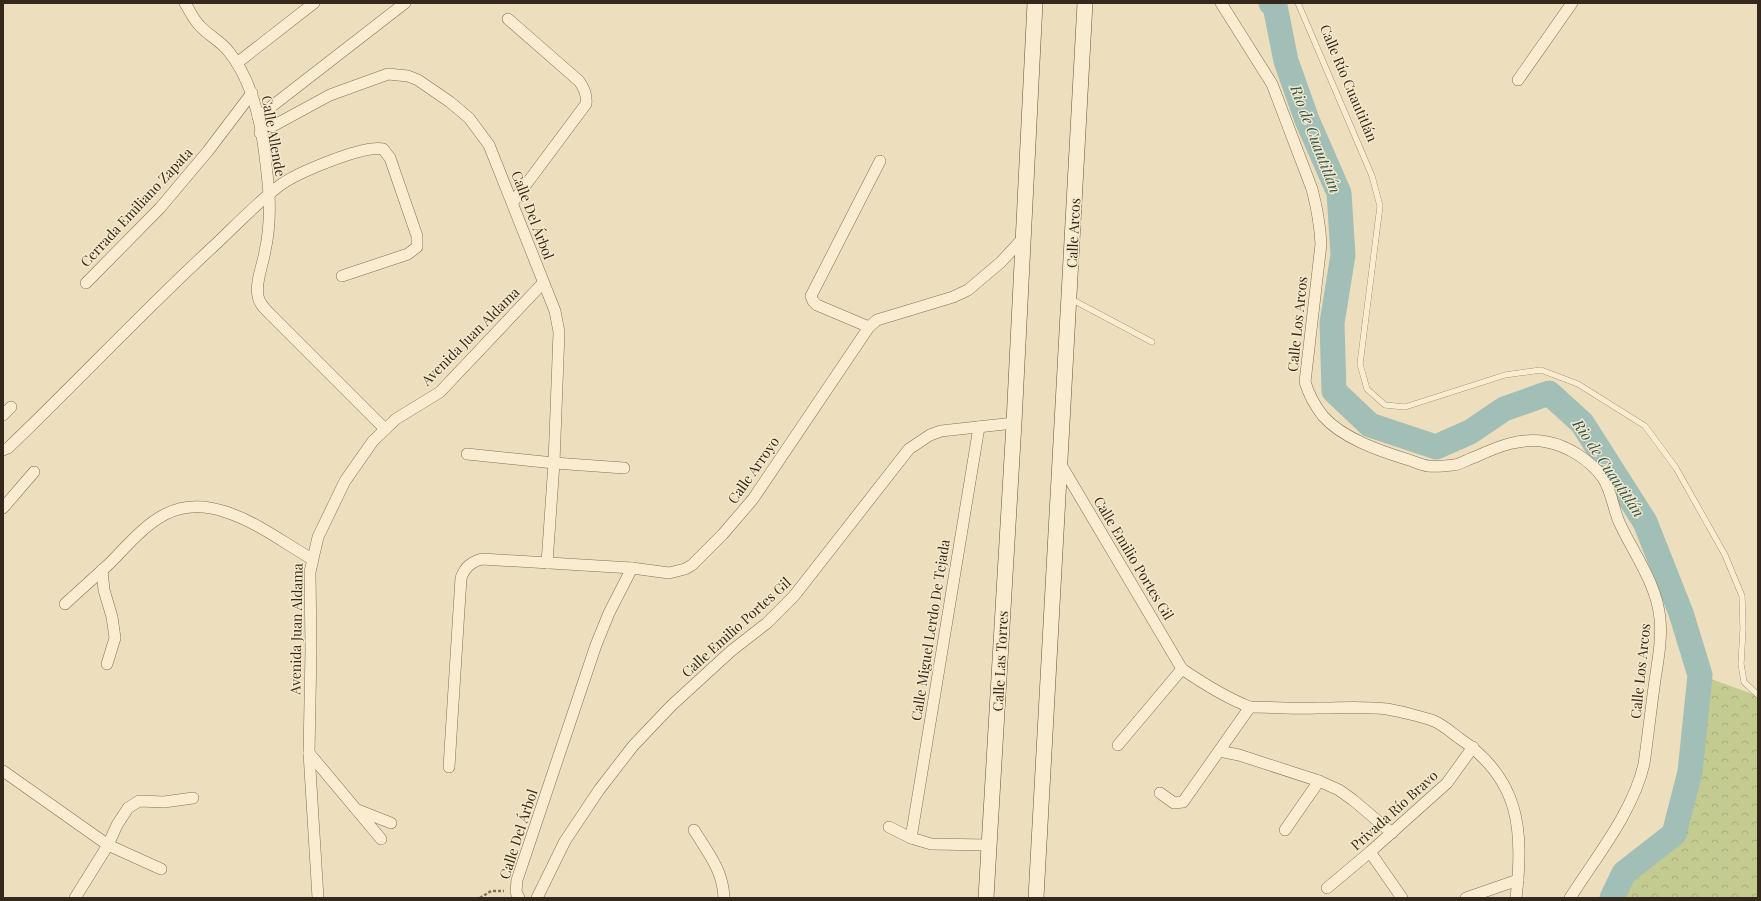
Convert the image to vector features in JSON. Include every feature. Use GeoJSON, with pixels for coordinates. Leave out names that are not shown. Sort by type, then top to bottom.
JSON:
{"type":"FeatureCollection","features":[{"type":"Feature","properties":{"kind":"main road"},"geometry":{"type":"LineString","coordinates":[[1014,423],[1035,3]]}},
{"type":"Feature","properties":{"kind":"main road","name":"Calle Arcos"},"geometry":{"type":"LineString","coordinates":[[1060,463],[1085,3]]}},
{"type":"Feature","properties":{"kind":"main road","name":"Calle Las Torres"},"geometry":{"type":"LineString","coordinates":[[986,898],[1014,423]]}},
{"type":"Feature","properties":{"kind":"main road"},"geometry":{"type":"LineString","coordinates":[[1036,898],[1060,463]]}},
{"type":"Feature","properties":{"kind":"street","name":"Calle Allende"},"geometry":{"type":"LineString","coordinates":[[185,3],[200,26],[221,42],[237,63],[252,93],[258,117],[269,195],[267,238],[258,282],[258,297],[262,305],[272,316],[385,429]]}},
{"type":"Feature","properties":{"kind":"street"},"geometry":{"type":"LineString","coordinates":[[237,63],[314,3]]}},
{"type":"Feature","properties":{"kind":"street"},"geometry":{"type":"LineString","coordinates":[[258,117],[406,3]]}},
{"type":"Feature","properties":{"kind":"street","name":"Calle Los Arcos"},"geometry":{"type":"LineString","coordinates":[[1221,3],[1272,84],[1312,189],[1320,225],[1321,244],[1306,382],[1308,393],[1324,418],[1338,429],[1364,444],[1427,466],[1456,465],[1489,451],[1521,440],[1549,442],[1576,453],[1590,464],[1602,477],[1608,488],[1619,522],[1658,603],[1660,644],[1641,781],[1620,821],[1570,898]]}},
{"type":"Feature","properties":{"kind":"street"},"geometry":{"type":"LineString","coordinates":[[1518,80],[1572,3]]}},
{"type":"Feature","properties":{"kind":"street"},"geometry":{"type":"LineString","coordinates":[[508,19],[580,81],[584,87],[587,98],[586,104],[513,202]]}},
{"type":"Feature","properties":{"kind":"street","name":"Calle Del Árbol"},"geometry":{"type":"LineString","coordinates":[[260,133],[330,95],[388,74],[408,76],[418,80],[450,102],[469,118],[480,131],[496,160],[513,202],[555,311],[559,332],[554,463],[547,563]]}},
{"type":"Feature","properties":{"kind":"street","name":"Cerrada Emiliano Zapata"},"geometry":{"type":"LineString","coordinates":[[86,283],[160,208],[208,151],[252,93]]}},
{"type":"Feature","properties":{"kind":"street"},"geometry":{"type":"LineString","coordinates":[[3,450],[8,448],[55,403],[195,263],[279,186],[301,174],[341,158],[368,149],[377,148],[387,152],[390,158],[417,236],[417,247],[408,254],[342,276]]}},
{"type":"Feature","properties":{"kind":"street"},"geometry":{"type":"LineString","coordinates":[[880,161],[811,294],[813,301],[817,305],[869,327],[877,320],[953,297],[968,290],[1001,262],[1024,237]]}},
{"type":"Feature","properties":{"kind":"street","name":"Avenida Juan Aldama"},"geometry":{"type":"LineString","coordinates":[[318,898],[309,752],[311,650],[310,572],[318,537],[345,482],[362,455],[385,429],[401,415],[440,392],[543,283]]}},
{"type":"Feature","properties":{"kind":"street","name":"Calle Arroyo"},"geometry":{"type":"LineString","coordinates":[[449,768],[461,578],[464,570],[469,564],[482,559],[632,568],[669,573],[685,569],[692,565],[723,534],[753,499],[869,327]]}},
{"type":"Feature","properties":{"kind":"street"},"geometry":{"type":"LineString","coordinates":[[3,415],[11,407]]}},
{"type":"Feature","properties":{"kind":"street","name":"Calle Emilio Portes Gil"},"geometry":{"type":"LineString","coordinates":[[537,898],[565,841],[599,790],[633,746],[671,706],[731,651],[767,623],[794,596],[909,449],[930,435],[941,431],[1014,423]]}},
{"type":"Feature","properties":{"kind":"street","name":"Calle Miguel Lerdo De Tejada"},"geometry":{"type":"LineString","coordinates":[[911,838],[979,427]]}},
{"type":"Feature","properties":{"kind":"street"},"geometry":{"type":"LineString","coordinates":[[467,454],[554,463],[624,468]]}},
{"type":"Feature","properties":{"kind":"street","name":"Calle Emilio Portes Gil"},"geometry":{"type":"LineString","coordinates":[[1060,463],[1182,669]]}},
{"type":"Feature","properties":{"kind":"street"},"geometry":{"type":"LineString","coordinates":[[3,508],[34,472]]}},
{"type":"Feature","properties":{"kind":"street"},"geometry":{"type":"LineString","coordinates":[[65,604],[144,528],[167,512],[187,506],[199,506],[226,512],[248,521],[312,560]]}},
{"type":"Feature","properties":{"kind":"street","name":"Calle Del Árbol"},"geometry":{"type":"LineString","coordinates":[[519,897],[517,880],[596,645],[632,568]]}},
{"type":"Feature","properties":{"kind":"street"},"geometry":{"type":"LineString","coordinates":[[102,570],[105,598],[112,617],[116,638],[107,664]]}},
{"type":"Feature","properties":{"kind":"street"},"geometry":{"type":"LineString","coordinates":[[1118,745],[1182,669],[1232,700],[1250,707],[1387,709],[1434,721],[1473,747],[1490,763],[1502,780],[1517,818],[1519,834],[1516,898]]}},
{"type":"Feature","properties":{"kind":"street"},"geometry":{"type":"LineString","coordinates":[[1160,793],[1174,804],[1183,802],[1250,707]]}},
{"type":"Feature","properties":{"kind":"street","name":"Privada Río Bravo"},"geometry":{"type":"LineString","coordinates":[[1327,888],[1392,833],[1447,783],[1473,747]]}},
{"type":"Feature","properties":{"kind":"street"},"geometry":{"type":"LineString","coordinates":[[309,752],[381,839]]}},
{"type":"Feature","properties":{"kind":"street"},"geometry":{"type":"LineString","coordinates":[[1219,752],[1239,755],[1319,781],[1339,790],[1392,833]]}},
{"type":"Feature","properties":{"kind":"street"},"geometry":{"type":"LineString","coordinates":[[3,771],[108,845],[161,869]]}},
{"type":"Feature","properties":{"kind":"street"},"geometry":{"type":"LineString","coordinates":[[1285,830],[1319,781]]}},
{"type":"Feature","properties":{"kind":"street"},"geometry":{"type":"LineString","coordinates":[[75,898],[108,845],[122,816],[133,804],[140,801],[164,802],[193,798]]}},
{"type":"Feature","properties":{"kind":"street"},"geometry":{"type":"LineString","coordinates":[[356,809],[391,822]]}},
{"type":"Feature","properties":{"kind":"street"},"geometry":{"type":"LineString","coordinates":[[889,827],[911,838],[931,844],[988,845]]}},
{"type":"Feature","properties":{"kind":"street"},"geometry":{"type":"LineString","coordinates":[[694,830],[718,867],[722,877],[724,898]]}},
{"type":"Feature","properties":{"kind":"street"},"geometry":{"type":"LineString","coordinates":[[1370,852],[1402,898]]}},
{"type":"Feature","properties":{"kind":"street"},"geometry":{"type":"LineString","coordinates":[[1466,898],[1518,880]]}},
{"type":"Feature","properties":{"kind":"lane","name":"Calle Río Cuautitlán"},"geometry":{"type":"LineString","coordinates":[[1298,3],[1372,176],[1380,206],[1360,364],[1367,389],[1386,406],[1405,407],[1504,374],[1540,370],[1578,384],[1645,426],[1676,468],[1725,555],[1742,596],[1743,629],[1741,664],[1744,682],[1758,694]]}},
{"type":"Feature","properties":{"kind":"lane"},"geometry":{"type":"LineString","coordinates":[[1070,298],[1152,342]]}},
{"type":"Feature","properties":{"kind":"path"},"geometry":{"type":"LineString","coordinates":[[480,898],[491,891],[505,891],[519,897]]}},
{"type":"Feature","properties":{"kind":"green space"},"geometry":{"type":"Polygon","coordinates":[[[1700,675],[1758,696],[1758,898],[1612,898],[1624,873],[1674,833],[1690,772],[1700,675]]]}},
{"type":"Feature","properties":{"kind":"waterway","name":"Rio de Cuautitlán"},"geometry":{"type":"LineString","coordinates":[[1271,3],[1275,6],[1286,61],[1307,120],[1339,193],[1343,255],[1332,323],[1334,391],[1370,425],[1436,447],[1470,432],[1504,409],[1549,393],[1582,423],[1645,522],[1681,613],[1700,675],[1690,772],[1674,834],[1624,873],[1612,898]]}}]}
